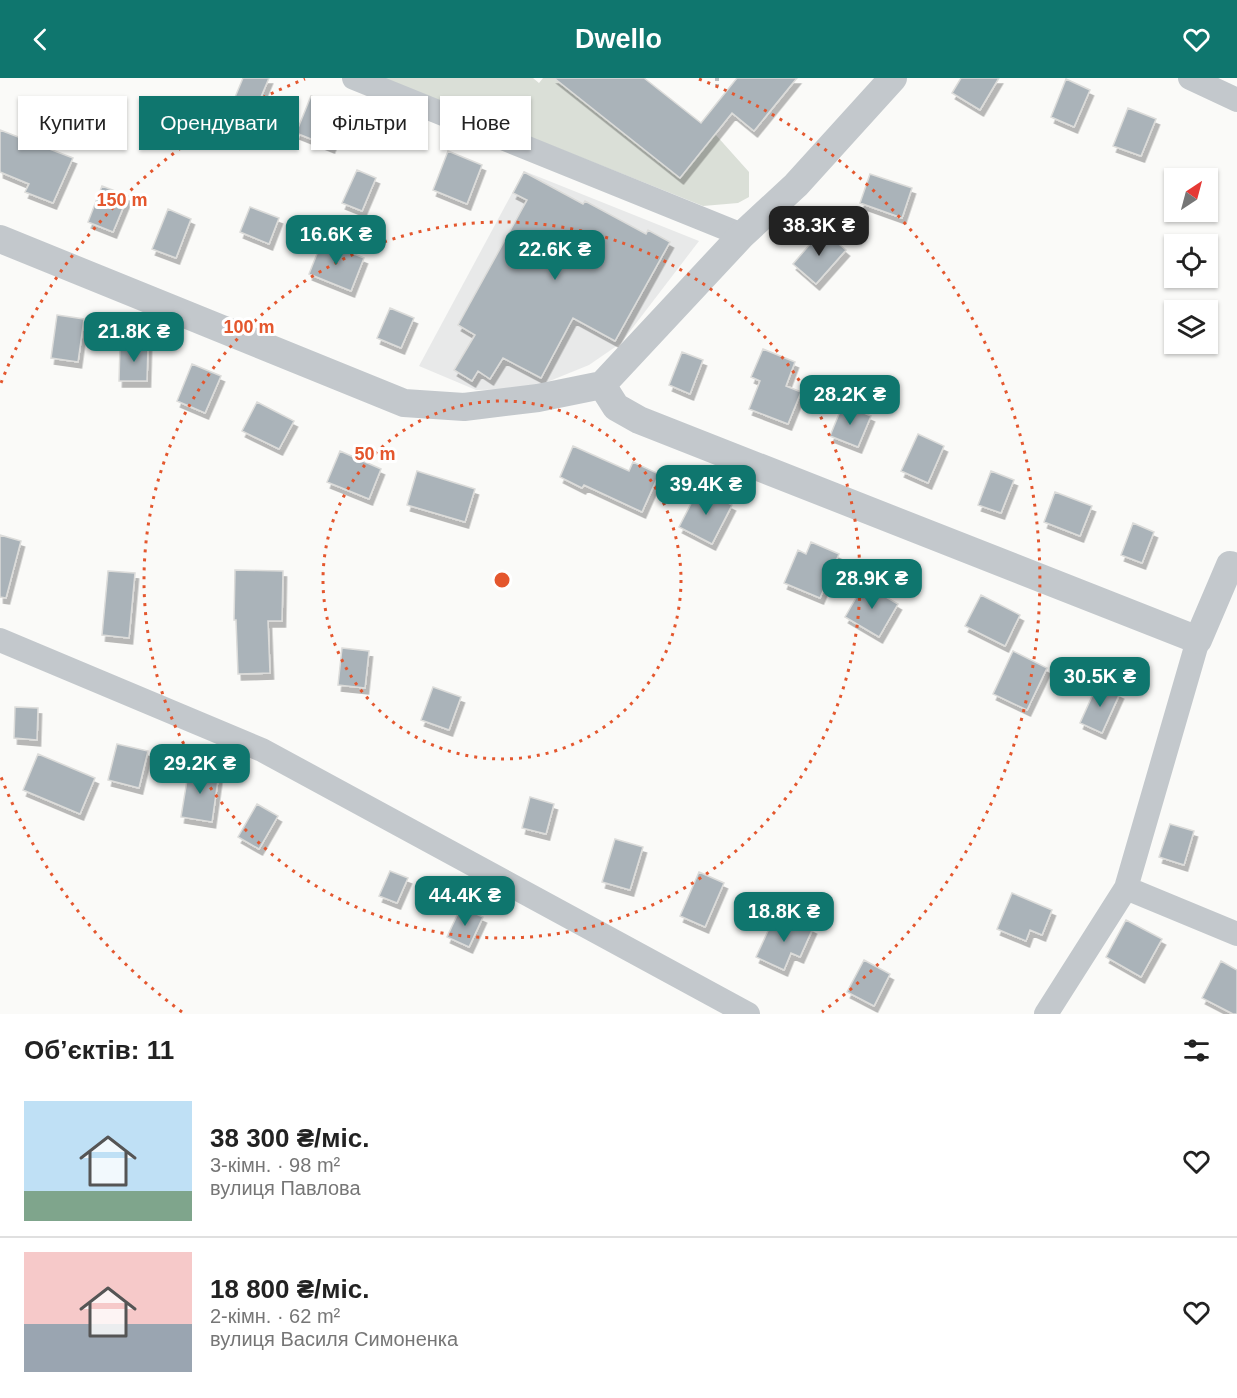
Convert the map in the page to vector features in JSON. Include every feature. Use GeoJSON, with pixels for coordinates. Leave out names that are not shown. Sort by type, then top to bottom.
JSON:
{"type":"FeatureCollection","features":[{"type":"Feature","properties":{"kind":"street"},"geometry":{"type":"LineString","coordinates":[[354,78],[742,235]]}},
{"type":"Feature","properties":{"kind":"street"},"geometry":{"type":"LineString","coordinates":[[0,239],[404,403],[464,407],[538,398],[602,385],[742,235],[796,185],[893,78]]}},
{"type":"Feature","properties":{"kind":"street"},"geometry":{"type":"LineString","coordinates":[[1191,78],[1237,100]]}},
{"type":"Feature","properties":{"kind":"street"},"geometry":{"type":"LineString","coordinates":[[602,385],[616,407],[639,420],[1198,640]]}},
{"type":"Feature","properties":{"kind":"street"},"geometry":{"type":"LineString","coordinates":[[1047,1014],[1126,888],[1198,640],[1235,560]]}},
{"type":"Feature","properties":{"kind":"street"},"geometry":{"type":"LineString","coordinates":[[0,639],[262,750],[748,1014]]}},
{"type":"Feature","properties":{"kind":"street"},"geometry":{"type":"LineString","coordinates":[[1126,888],[1237,934]]}},
{"type":"Feature","properties":{"kind":"path"},"geometry":{"type":"LineString","coordinates":[[717,78],[717,86]]}},
{"type":"Feature","properties":{"kind":"shaded area"},"geometry":{"type":"Polygon","coordinates":[[[382,78],[533,78],[539,83],[543,78],[554,78],[680,178],[715,134],[749,172],[749,197],[738,203],[703,206],[531,137],[531,96],[440,96],[440,101],[382,78]]]}},
{"type":"Feature","properties":{"kind":"shaded area"},"geometry":{"type":"Polygon","coordinates":[[[524,171],[699,241],[621,343],[589,365],[530,389],[476,390],[419,366],[524,171]]]}},
{"type":"Feature","properties":{"kind":"building"},"geometry":{"type":"Polygon","coordinates":[[[243,78],[269,78],[261,96],[236,96],[243,78]]]}},
{"type":"Feature","properties":{"kind":"building"},"geometry":{"type":"Polygon","coordinates":[[[554,78],[644,78],[701,123],[737,78],[797,78],[754,131],[732,113],[680,178],[554,78]]]}},
{"type":"Feature","properties":{"kind":"building"},"geometry":{"type":"Polygon","coordinates":[[[961,78],[999,78],[980,110],[952,93],[961,78]]]}},
{"type":"Feature","properties":{"kind":"building"},"geometry":{"type":"Polygon","coordinates":[[[1066,79],[1090,90],[1074,127],[1051,117],[1066,79]]]}},
{"type":"Feature","properties":{"kind":"building"},"geometry":{"type":"Polygon","coordinates":[[[311,96],[311,139],[299,134],[299,126],[311,96]]]}},
{"type":"Feature","properties":{"kind":"building"},"geometry":{"type":"Polygon","coordinates":[[[1128,108],[1156,119],[1141,156],[1113,146],[1128,108]]]}},
{"type":"Feature","properties":{"kind":"building"},"geometry":{"type":"Polygon","coordinates":[[[0,130],[18,137],[18,150],[52,150],[73,158],[53,203],[25,192],[29,184],[0,172],[0,130]]]}},
{"type":"Feature","properties":{"kind":"building"},"geometry":{"type":"Polygon","coordinates":[[[448,151],[482,165],[467,204],[433,190],[448,151]]]}},
{"type":"Feature","properties":{"kind":"building"},"geometry":{"type":"Polygon","coordinates":[[[357,170],[376,178],[362,211],[342,203],[357,170]]]}},
{"type":"Feature","properties":{"kind":"building"},"geometry":{"type":"Polygon","coordinates":[[[524,172],[583,204],[585,201],[646,234],[648,230],[670,242],[615,341],[573,318],[541,378],[503,358],[490,379],[478,371],[472,381],[454,370],[475,335],[458,325],[527,200],[513,193],[524,172]]]}},
{"type":"Feature","properties":{"kind":"building"},"geometry":{"type":"Polygon","coordinates":[[[870,174],[912,188],[902,218],[860,203],[870,174]]]}},
{"type":"Feature","properties":{"kind":"building"},"geometry":{"type":"Polygon","coordinates":[[[102,186],[128,196],[113,232],[88,222],[102,186]]]}},
{"type":"Feature","properties":{"kind":"building"},"geometry":{"type":"Polygon","coordinates":[[[250,207],[279,218],[269,244],[240,232],[250,207]]]}},
{"type":"Feature","properties":{"kind":"building"},"geometry":{"type":"Polygon","coordinates":[[[168,209],[191,219],[176,258],[152,249],[168,209]]]}},
{"type":"Feature","properties":{"kind":"building"},"geometry":{"type":"Polygon","coordinates":[[[822,230],[846,250],[816,284],[793,264],[822,230]]]}},
{"type":"Feature","properties":{"kind":"building"},"geometry":{"type":"Polygon","coordinates":[[[322,241],[364,258],[351,291],[309,274],[322,241]]]}},
{"type":"Feature","properties":{"kind":"building"},"geometry":{"type":"Polygon","coordinates":[[[390,308],[414,318],[401,348],[377,338],[390,308]]]}},
{"type":"Feature","properties":{"kind":"building"},"geometry":{"type":"Polygon","coordinates":[[[57,315],[84,319],[78,362],[51,358],[57,315]]]}},
{"type":"Feature","properties":{"kind":"building"},"geometry":{"type":"Polygon","coordinates":[[[120,345],[148,345],[147,381],[119,381],[120,345]]]}},
{"type":"Feature","properties":{"kind":"building"},"geometry":{"type":"Polygon","coordinates":[[[763,349],[795,362],[786,386],[801,392],[788,424],[749,409],[760,381],[751,377],[763,349]]]}},
{"type":"Feature","properties":{"kind":"building"},"geometry":{"type":"Polygon","coordinates":[[[682,352],[703,360],[690,394],[669,385],[682,352]]]}},
{"type":"Feature","properties":{"kind":"building"},"geometry":{"type":"Polygon","coordinates":[[[192,364],[221,376],[205,413],[177,401],[192,364]]]}},
{"type":"Feature","properties":{"kind":"building"},"geometry":{"type":"Polygon","coordinates":[[[257,402],[294,421],[279,449],[242,431],[257,402]]]}},
{"type":"Feature","properties":{"kind":"building"},"geometry":{"type":"Polygon","coordinates":[[[843,404],[871,416],[858,447],[830,436],[843,404]]]}},
{"type":"Feature","properties":{"kind":"building"},"geometry":{"type":"Polygon","coordinates":[[[918,434],[944,446],[928,483],[901,471],[918,434]]]}},
{"type":"Feature","properties":{"kind":"building"},"geometry":{"type":"Polygon","coordinates":[[[573,446],[629,471],[633,462],[659,474],[642,512],[584,485],[582,488],[560,477],[573,446]]]}},
{"type":"Feature","properties":{"kind":"building"},"geometry":{"type":"Polygon","coordinates":[[[340,451],[381,469],[369,499],[327,482],[340,451]]]}},
{"type":"Feature","properties":{"kind":"building"},"geometry":{"type":"Polygon","coordinates":[[[417,471],[475,489],[465,522],[407,505],[417,471]]]}},
{"type":"Feature","properties":{"kind":"building"},"geometry":{"type":"Polygon","coordinates":[[[991,471],[1014,480],[1001,513],[978,505],[991,471]]]}},
{"type":"Feature","properties":{"kind":"building"},"geometry":{"type":"Polygon","coordinates":[[[699,488],[732,505],[712,544],[679,527],[699,488]]]}},
{"type":"Feature","properties":{"kind":"building"},"geometry":{"type":"Polygon","coordinates":[[[1055,492],[1092,506],[1080,536],[1044,522],[1055,492]]]}},
{"type":"Feature","properties":{"kind":"building"},"geometry":{"type":"Polygon","coordinates":[[[1133,523],[1154,532],[1142,563],[1121,555],[1133,523]]]}},
{"type":"Feature","properties":{"kind":"building"},"geometry":{"type":"Polygon","coordinates":[[[0,535],[21,541],[6,598],[0,597],[0,535]]]}},
{"type":"Feature","properties":{"kind":"building"},"geometry":{"type":"Polygon","coordinates":[[[811,542],[839,554],[820,598],[784,583],[798,550],[806,554],[811,542]]]}},
{"type":"Feature","properties":{"kind":"building"},"geometry":{"type":"Polygon","coordinates":[[[235,570],[283,571],[282,621],[268,621],[270,673],[238,674],[236,620],[234,620],[235,570]]]}},
{"type":"Feature","properties":{"kind":"building"},"geometry":{"type":"Polygon","coordinates":[[[108,571],[135,573],[129,638],[102,635],[108,571]]]}},
{"type":"Feature","properties":{"kind":"building"},"geometry":{"type":"Polygon","coordinates":[[[864,584],[898,604],[879,637],[845,617],[864,584]]]}},
{"type":"Feature","properties":{"kind":"building"},"geometry":{"type":"Polygon","coordinates":[[[981,595],[1020,615],[1005,646],[965,626],[981,595]]]}},
{"type":"Feature","properties":{"kind":"building"},"geometry":{"type":"Polygon","coordinates":[[[342,648],[369,651],[365,688],[338,685],[342,648]]]}},
{"type":"Feature","properties":{"kind":"building"},"geometry":{"type":"Polygon","coordinates":[[[1013,651],[1047,668],[1027,710],[993,694],[1013,651]]]}},
{"type":"Feature","properties":{"kind":"building"},"geometry":{"type":"Polygon","coordinates":[[[1098,683],[1120,693],[1102,733],[1080,723],[1098,683]]]}},
{"type":"Feature","properties":{"kind":"building"},"geometry":{"type":"Polygon","coordinates":[[[433,687],[461,697],[449,730],[421,720],[433,687]]]}},
{"type":"Feature","properties":{"kind":"building"},"geometry":{"type":"Polygon","coordinates":[[[15,707],[38,708],[37,740],[14,738],[15,707]]]}},
{"type":"Feature","properties":{"kind":"building"},"geometry":{"type":"Polygon","coordinates":[[[117,744],[148,751],[139,788],[108,780],[117,744]]]}},
{"type":"Feature","properties":{"kind":"building"},"geometry":{"type":"Polygon","coordinates":[[[38,754],[95,778],[80,814],[23,790],[38,754]]]}},
{"type":"Feature","properties":{"kind":"building"},"geometry":{"type":"Polygon","coordinates":[[[189,768],[219,773],[212,822],[181,817],[189,768]]]}},
{"type":"Feature","properties":{"kind":"building"},"geometry":{"type":"Polygon","coordinates":[[[530,797],[554,804],[546,834],[522,828],[530,797]]]}},
{"type":"Feature","properties":{"kind":"building"},"geometry":{"type":"Polygon","coordinates":[[[257,804],[278,816],[259,849],[238,837],[257,804]]]}},
{"type":"Feature","properties":{"kind":"building"},"geometry":{"type":"Polygon","coordinates":[[[1170,824],[1194,831],[1184,865],[1159,857],[1170,824]]]}},
{"type":"Feature","properties":{"kind":"building"},"geometry":{"type":"Polygon","coordinates":[[[615,839],[643,847],[630,890],[602,882],[615,839]]]}},
{"type":"Feature","properties":{"kind":"building"},"geometry":{"type":"Polygon","coordinates":[[[390,871],[408,878],[397,903],[379,896],[390,871]]]}},
{"type":"Feature","properties":{"kind":"building"},"geometry":{"type":"Polygon","coordinates":[[[699,872],[724,883],[705,927],[680,916],[699,872]]]}},
{"type":"Feature","properties":{"kind":"building"},"geometry":{"type":"Polygon","coordinates":[[[1012,893],[1052,910],[1042,935],[1030,930],[1026,941],[997,929],[1012,893]]]}},
{"type":"Feature","properties":{"kind":"building"},"geometry":{"type":"Polygon","coordinates":[[[461,907],[483,917],[469,947],[447,937],[461,907]]]}},
{"type":"Feature","properties":{"kind":"building"},"geometry":{"type":"Polygon","coordinates":[[[794,919],[813,928],[800,957],[791,953],[784,970],[756,957],[773,920],[790,928],[794,919]]]}},
{"type":"Feature","properties":{"kind":"building"},"geometry":{"type":"Polygon","coordinates":[[[1126,920],[1162,939],[1141,977],[1106,957],[1126,920]]]}},
{"type":"Feature","properties":{"kind":"building"},"geometry":{"type":"Polygon","coordinates":[[[864,960],[890,974],[874,1006],[847,992],[864,960]]]}},
{"type":"Feature","properties":{"kind":"building"},"geometry":{"type":"Polygon","coordinates":[[[1221,961],[1237,970],[1237,1014],[1202,998],[1221,961]]]}}]}
